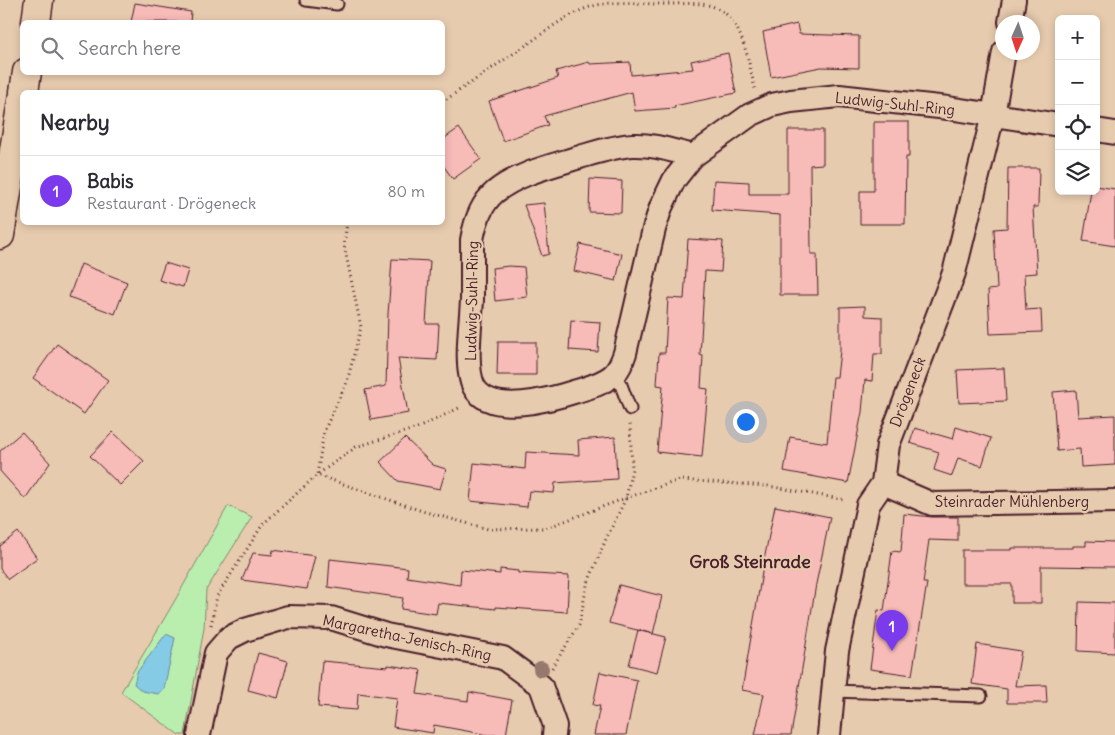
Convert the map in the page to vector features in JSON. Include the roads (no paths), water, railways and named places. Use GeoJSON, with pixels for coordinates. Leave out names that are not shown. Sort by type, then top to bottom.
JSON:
{"type":"FeatureCollection","features":[{"type":"Feature","properties":{"kind":"main road"},"geometry":{"type":"LineString","coordinates":[[36,20],[40,0]]}},
{"type":"Feature","properties":{"kind":"main road"},"geometry":{"type":"LineString","coordinates":[[24,90],[27,75]]}},
{"type":"Feature","properties":{"kind":"main road"},"geometry":{"type":"LineString","coordinates":[[0,235],[20,113]]}},
{"type":"Feature","properties":{"kind":"street"},"geometry":{"type":"LineString","coordinates":[[1011,15],[1014,0]]}},
{"type":"Feature","properties":{"kind":"street","name":"Drögeneck"},"geometry":{"type":"LineString","coordinates":[[829,735],[837,651],[868,505],[883,482],[888,445],[954,273],[993,116],[1003,60]]}},
{"type":"Feature","properties":{"kind":"street","name":"Ludwig-Suhl-Ring"},"geometry":{"type":"LineString","coordinates":[[693,156],[651,146],[633,145],[612,148],[538,170],[521,177],[495,193],[480,212],[475,224],[472,240],[469,354],[474,387],[481,396],[498,403],[543,401],[594,385],[613,375],[621,364],[625,353],[654,229],[661,207],[674,180],[693,156],[750,115],[762,109],[791,101],[839,96],[929,105],[1055,124]]}},
{"type":"Feature","properties":{"kind":"street"},"geometry":{"type":"LineString","coordinates":[[1100,131],[1115,133]]}},
{"type":"Feature","properties":{"kind":"street","name":"Steinrader Mühlenberg"},"geometry":{"type":"LineString","coordinates":[[883,482],[932,504],[1115,501]]}},
{"type":"Feature","properties":{"kind":"street","name":"Margaretha-Jenisch-Ring"},"geometry":{"type":"LineString","coordinates":[[199,735],[216,653],[229,638],[245,630],[288,617],[331,618],[386,635],[503,658],[541,686],[555,726],[554,735]]}},
{"type":"Feature","properties":{"kind":"lane"},"geometry":{"type":"LineString","coordinates":[[306,0],[337,4]]}},
{"type":"Feature","properties":{"kind":"lane"},"geometry":{"type":"LineString","coordinates":[[613,375],[621,385],[630,409]]}},
{"type":"Feature","properties":{"kind":"lane"},"geometry":{"type":"LineString","coordinates":[[833,691],[981,696]]}},
{"type":"Feature","properties":{"kind":"water"},"geometry":{"type":"Polygon","coordinates":[[[166,634],[175,638],[164,689],[158,694],[142,691],[134,684],[137,672],[166,634]]]}},
{"type":"Feature","properties":{"kind":"place","name":"Babis"},"geometry":{"type":"Point","coordinates":[892,651]}},
{"type":"Feature","properties":{"kind":"district","name":"Groß Steinrade"},"geometry":{"type":"Point","coordinates":[750,562]}}]}
